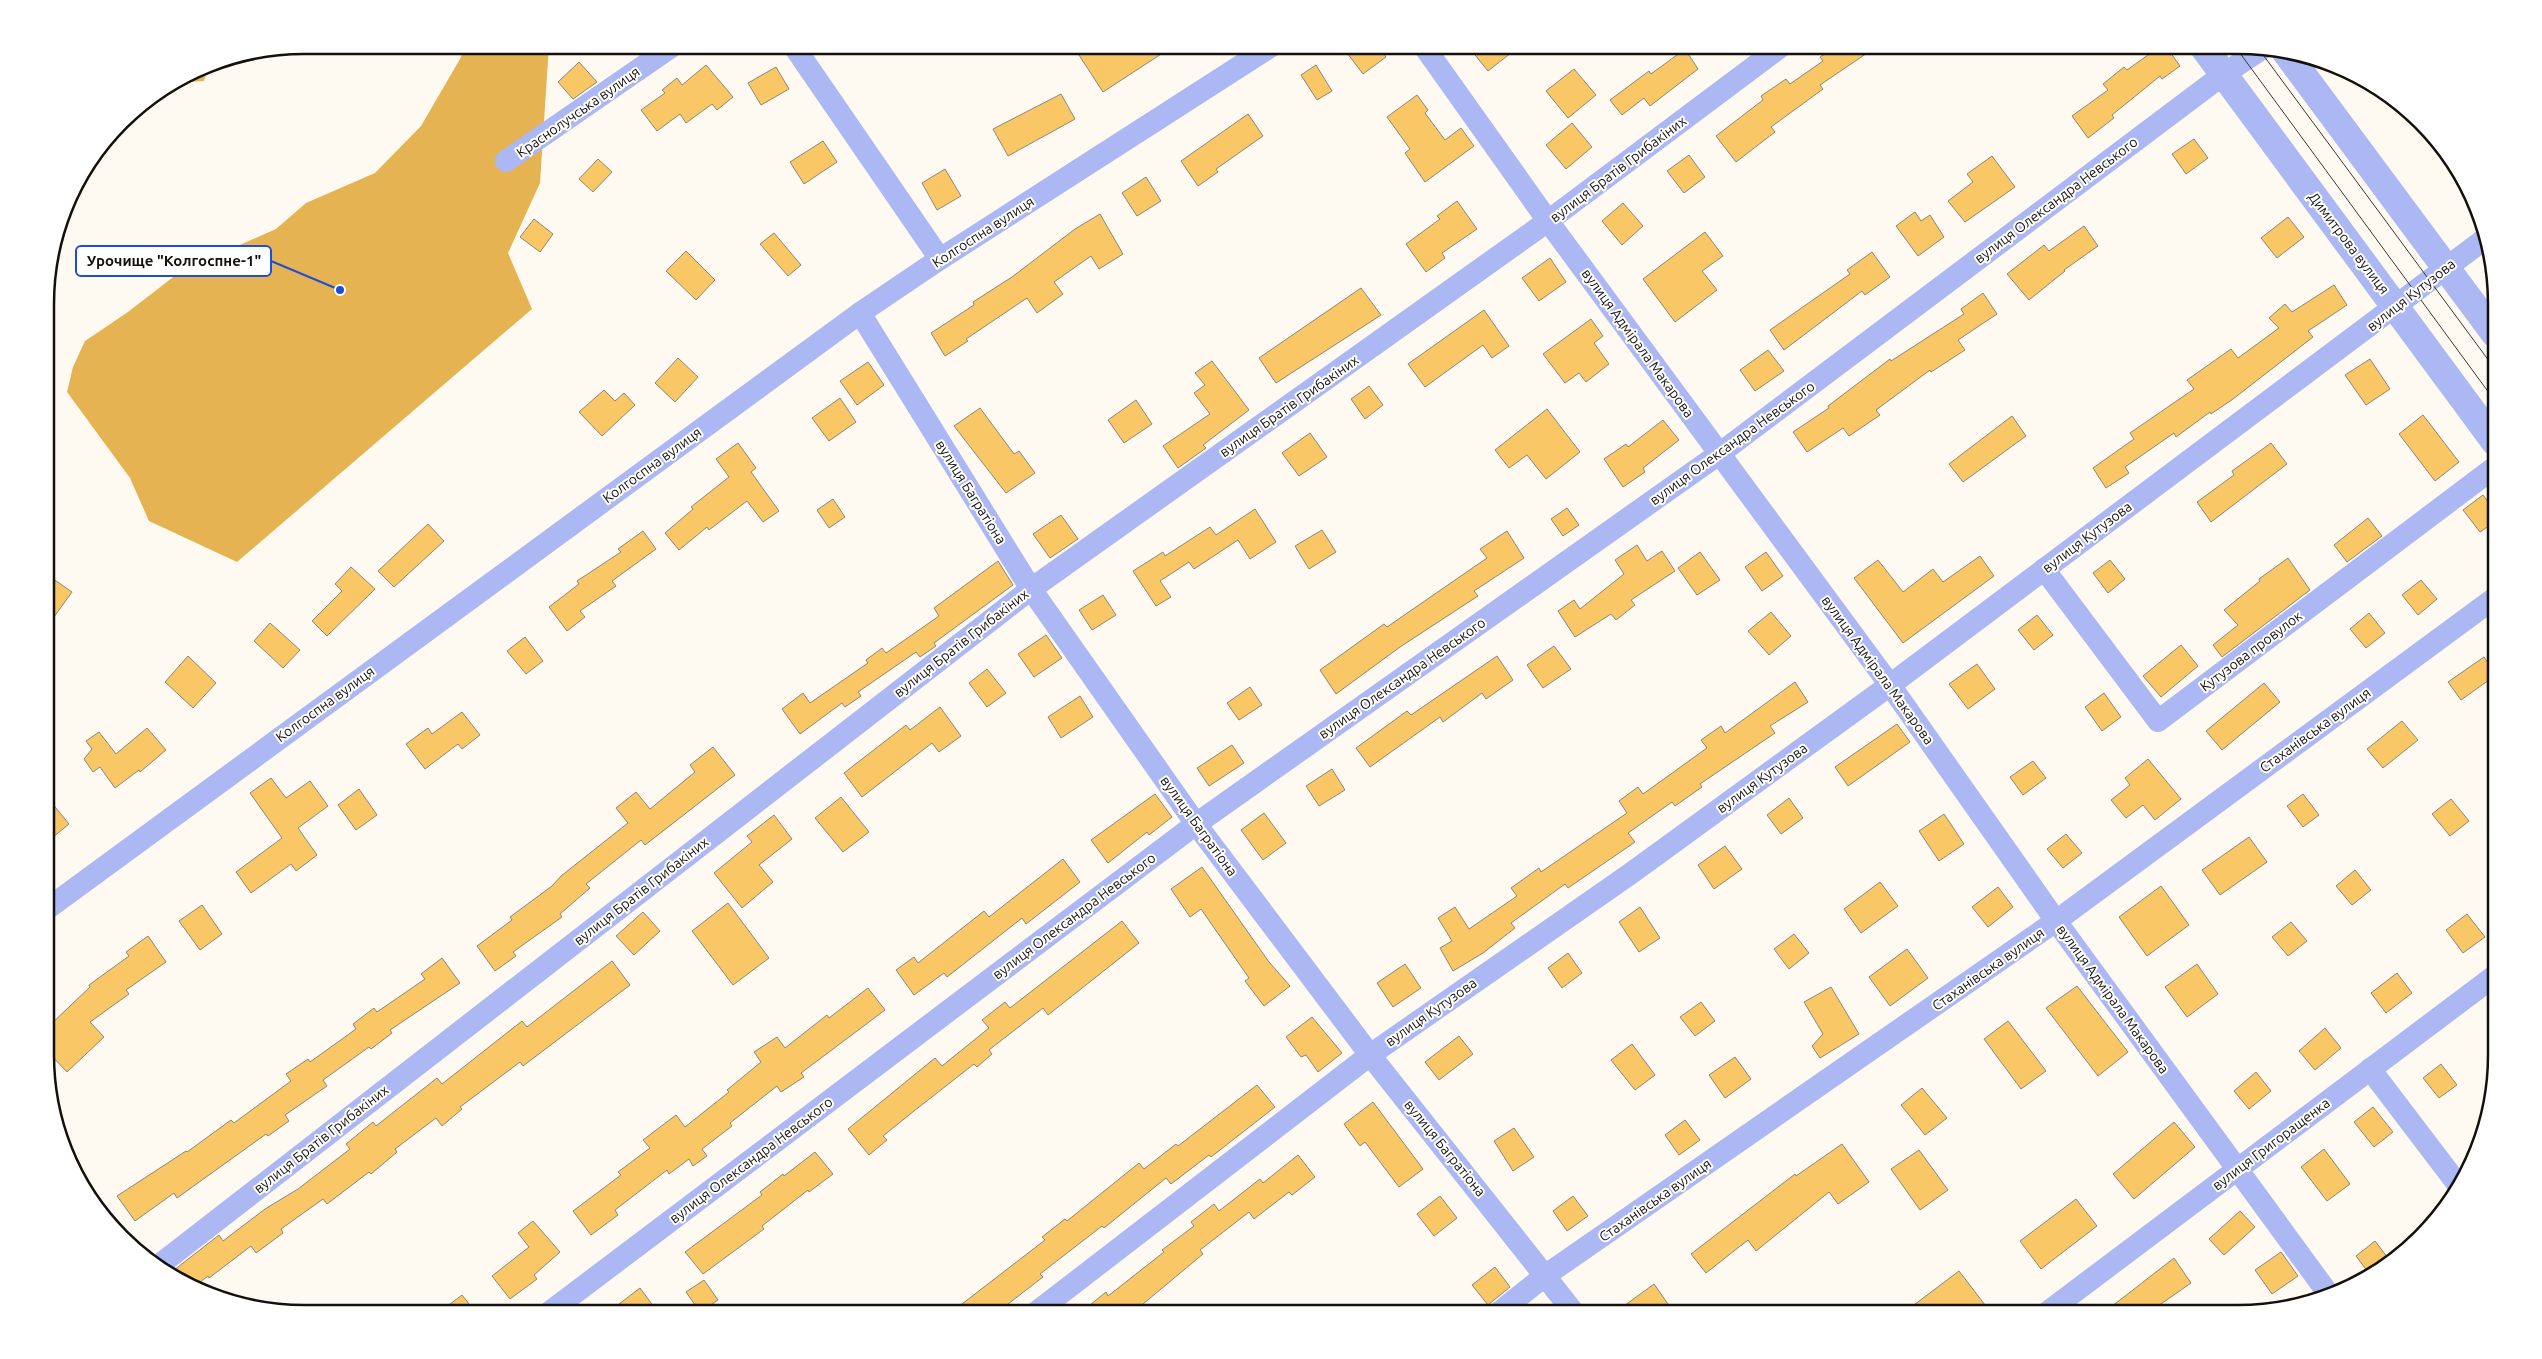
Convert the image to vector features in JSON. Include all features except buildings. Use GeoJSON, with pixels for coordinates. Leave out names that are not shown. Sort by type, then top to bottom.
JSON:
{"type":"FeatureCollection","features":[{"type":"Feature","properties":{"kind":"street","name":"Краснолучська вулиця"},"geometry":{"type":"LineString","coordinates":[[506,161],[661,54]]}},
{"type":"Feature","properties":{"kind":"street"},"geometry":{"type":"LineString","coordinates":[[799,54],[940,259]]}},
{"type":"Feature","properties":{"kind":"street","name":"Колгоспна вулиця"},"geometry":{"type":"LineString","coordinates":[[54,904],[860,313],[940,259],[1259,54]]}},
{"type":"Feature","properties":{"kind":"street","name":"вулиця Адмірала Макарова"},"geometry":{"type":"LineString","coordinates":[[1429,54],[1548,221],[1890,685],[2056,921],[2325,1289]]}},
{"type":"Feature","properties":{"kind":"street","name":"вулиця Братів Грибакіних"},"geometry":{"type":"LineString","coordinates":[[163,1262],[1031,589],[1548,221],[1771,54]]}},
{"type":"Feature","properties":{"kind":"street","name":"Димитрова вулиця"},"geometry":{"type":"LineString","coordinates":[[2209,54],[2488,432]]}},
{"type":"Feature","properties":{"kind":"street","name":"вулиця Олександра Невського"},"geometry":{"type":"LineString","coordinates":[[559,1305],[1196,824],[1719,454],[2224,74],[2254,54]]}},
{"type":"Feature","properties":{"kind":"street"},"geometry":{"type":"LineString","coordinates":[[2292,60],[2488,324]]}},
{"type":"Feature","properties":{"kind":"street","name":"вулиця Кутузова"},"geometry":{"type":"LineString","coordinates":[[1046,1305],[1370,1055],[1630,874],[1890,685],[2397,307],[2481,242]]}},
{"type":"Feature","properties":{"kind":"street","name":"вулиця Багратіона"},"geometry":{"type":"LineString","coordinates":[[860,313],[1031,589],[1196,824],[1370,1055],[1568,1305]]}},
{"type":"Feature","properties":{"kind":"street","name":"Кутузова провулок"},"geometry":{"type":"LineString","coordinates":[[2044,570],[2158,721],[2488,472]]}},
{"type":"Feature","properties":{"kind":"street","name":"Стаханівська вулиця"},"geometry":{"type":"LineString","coordinates":[[1508,1305],[1546,1275],[2056,921],[2488,603]]}},
{"type":"Feature","properties":{"kind":"street","name":"вулиця Григоращенка"},"geometry":{"type":"LineString","coordinates":[[2057,1305],[2488,981]]}},
{"type":"Feature","properties":{"kind":"street"},"geometry":{"type":"LineString","coordinates":[[2370,1070],[2455,1180]]}},
{"type":"Feature","properties":{"kind":"shaded area"},"geometry":{"type":"Polygon","coordinates":[[[462,54],[548,54],[540,183],[508,253],[532,309],[237,562],[149,521],[130,478],[67,392],[73,367],[85,341],[128,312],[181,271],[276,229],[306,203],[375,173],[421,126],[462,54]]]}},
{"type":"Feature","properties":{"kind":"shaded area"},"geometry":{"type":"Polygon","coordinates":[[[206,74],[204,81],[189,82],[206,74]]]}},
{"type":"Feature","properties":{"kind":"tram line"},"geometry":{"type":"LineString","coordinates":[[2241,54],[2488,391]]}},
{"type":"Feature","properties":{"kind":"tram line"},"geometry":{"type":"LineString","coordinates":[[2263,55],[2488,360]]}},
{"type":"Feature","properties":{"kind":"place","name":"Урочище \"Колгоспне-1\""},"geometry":{"type":"Point","coordinates":[340,290]}}]}
